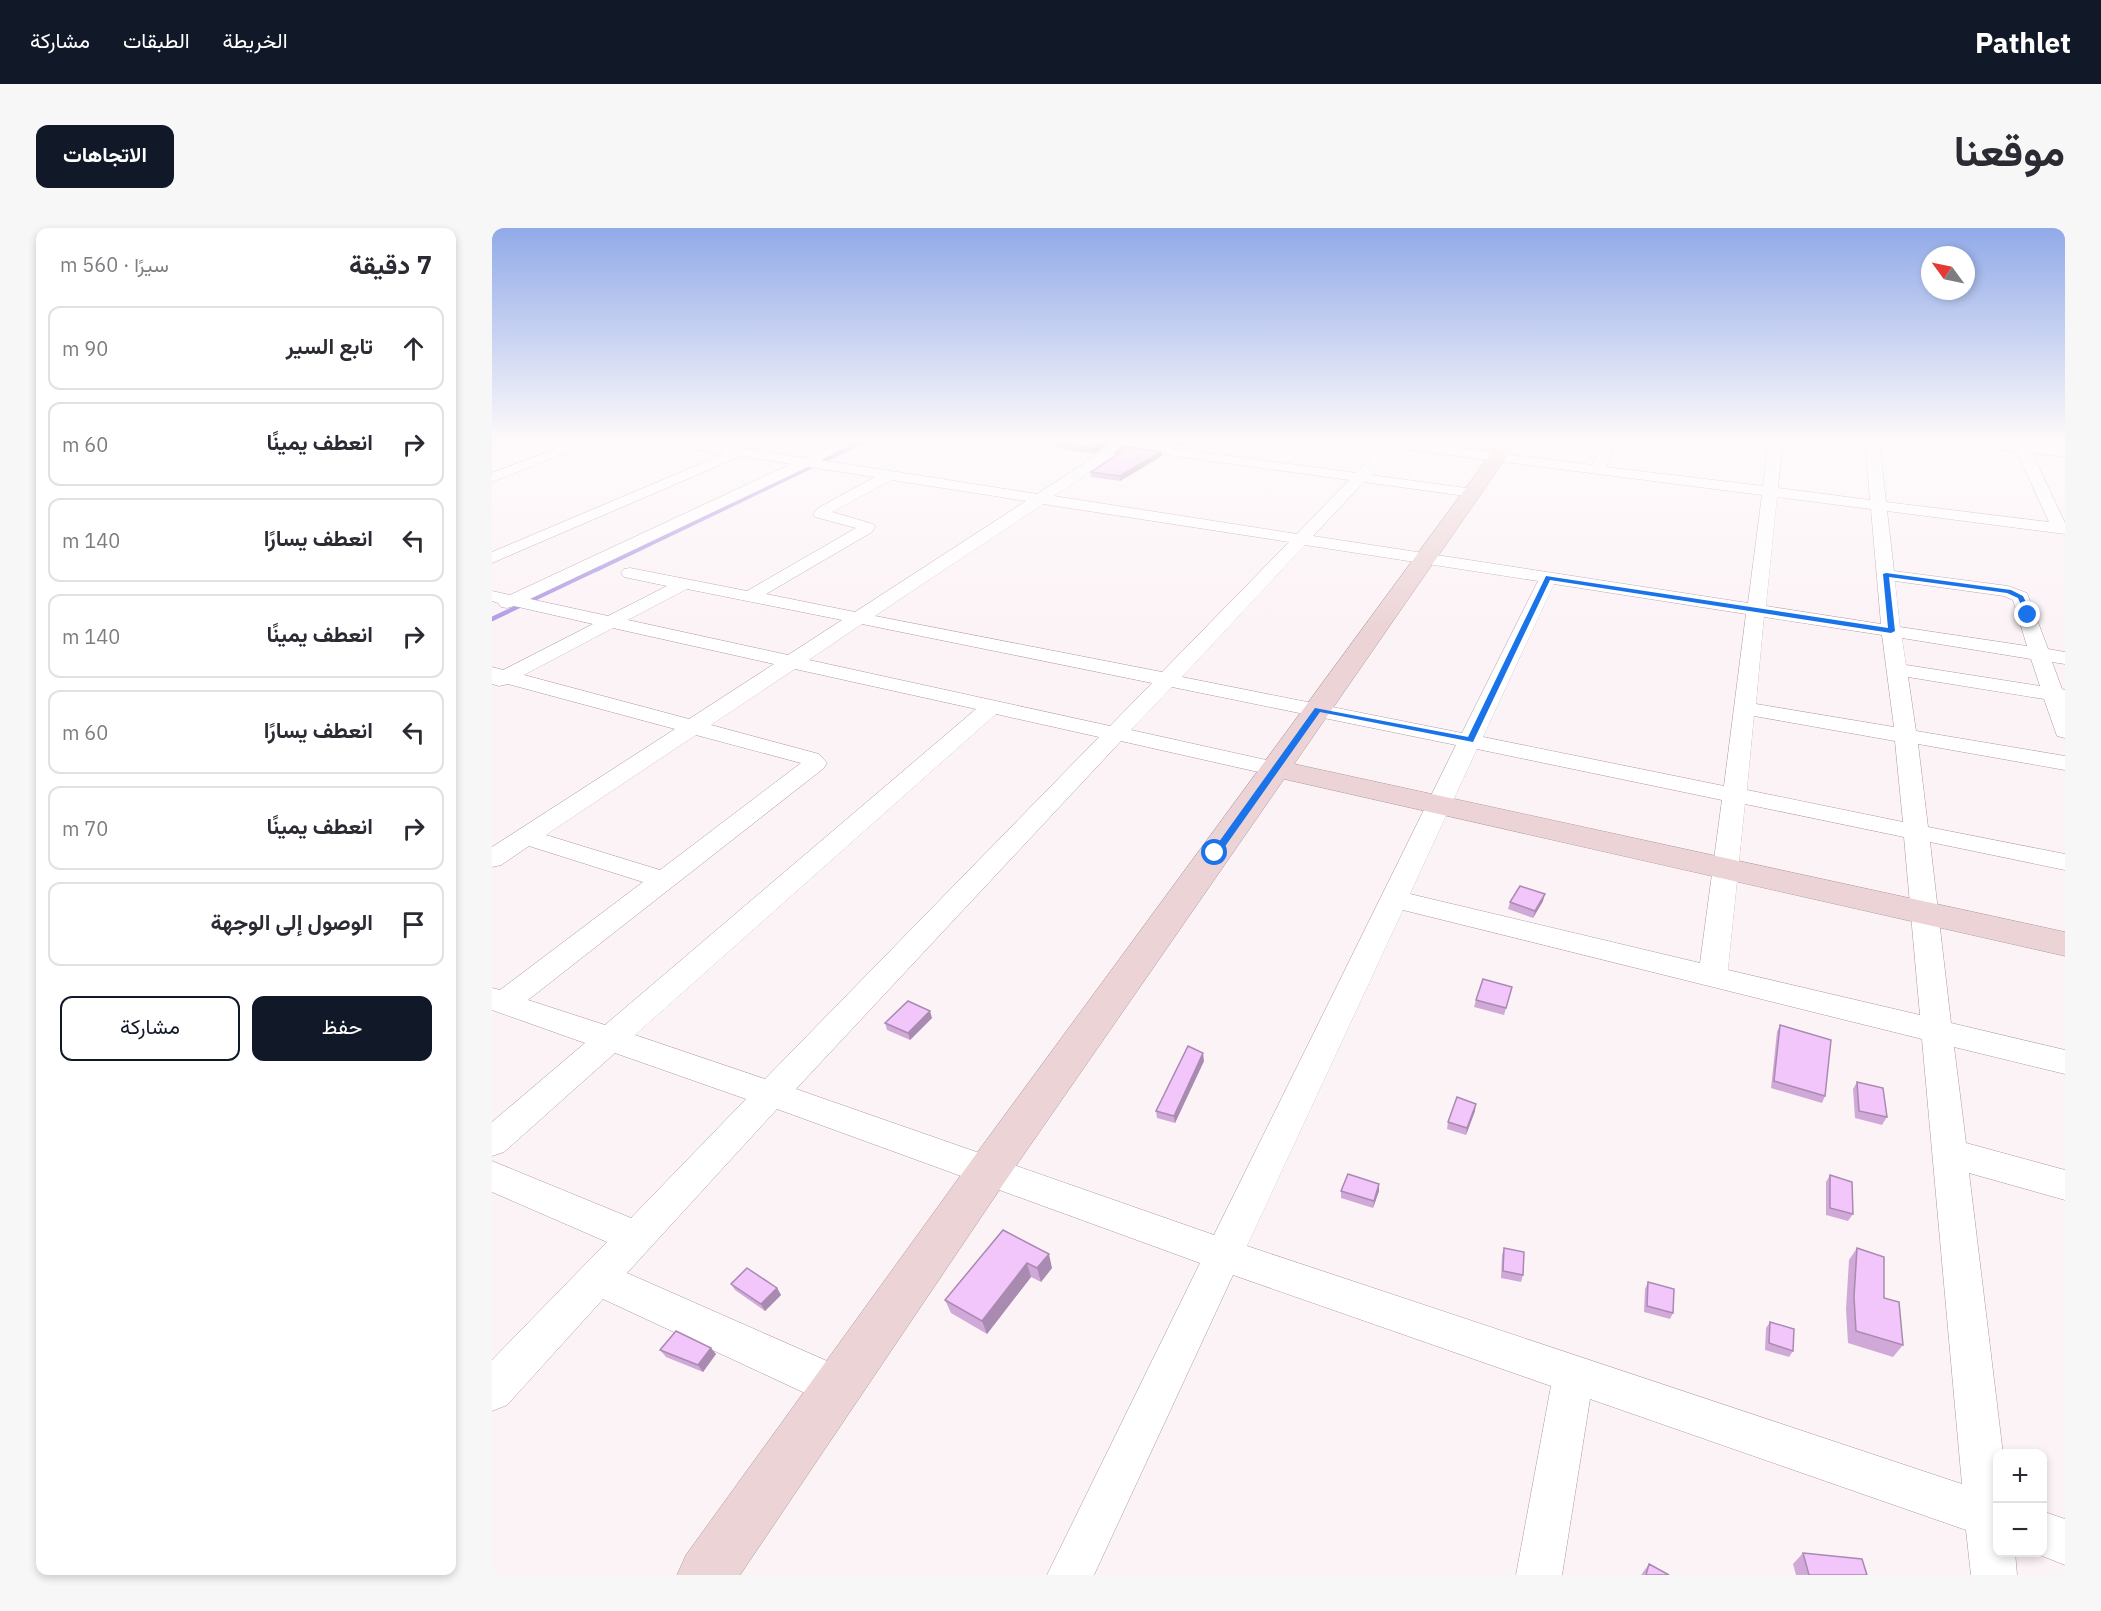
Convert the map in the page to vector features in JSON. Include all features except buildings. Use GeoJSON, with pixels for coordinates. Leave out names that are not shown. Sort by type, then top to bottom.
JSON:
{"type":"FeatureCollection","features":[{"type":"Feature","properties":{"kind":"street"},"geometry":{"type":"LineString","coordinates":[[492,558],[622,502]]}},
{"type":"Feature","properties":{"kind":"street"},"geometry":{"type":"LineString","coordinates":[[492,610],[502,598],[719,502]]}},
{"type":"Feature","properties":{"kind":"street"},"geometry":{"type":"LineString","coordinates":[[749,597],[866,529],[867,527],[863,525],[821,514],[841,502]]}},
{"type":"Feature","properties":{"kind":"street"},"geometry":{"type":"LineString","coordinates":[[492,859],[1036,502]]}},
{"type":"Feature","properties":{"kind":"street"},"geometry":{"type":"LineString","coordinates":[[1058,502],[2065,658]]}},
{"type":"Feature","properties":{"kind":"street"},"geometry":{"type":"LineString","coordinates":[[492,1390],[1336,502]]}},
{"type":"Feature","properties":{"kind":"street"},"geometry":{"type":"LineString","coordinates":[[706,1575],[989,1170],[1466,502]]}},
{"type":"Feature","properties":{"kind":"street"},"geometry":{"type":"LineString","coordinates":[[1713,976],[1768,502]]}},
{"type":"Feature","properties":{"kind":"street"},"geometry":{"type":"LineString","coordinates":[[1844,502],[2063,529]]}},
{"type":"Feature","properties":{"kind":"street"},"geometry":{"type":"LineString","coordinates":[[498,1001],[989,1170],[1224,1255],[1993,1517],[1950,1153],[1906,735],[1891,631],[1879,502]]}},
{"type":"Feature","properties":{"kind":"street"},"geometry":{"type":"LineString","coordinates":[[2049,502],[2063,529]]}},
{"type":"Feature","properties":{"kind":"street"},"geometry":{"type":"LineString","coordinates":[[630,573],[1470,740],[1734,796],[2065,862]]}},
{"type":"Feature","properties":{"kind":"street"},"geometry":{"type":"LineString","coordinates":[[1886,574],[2016,594],[2021,597],[2041,654],[2059,695],[2065,730]]}},
{"type":"Feature","properties":{"kind":"street"},"geometry":{"type":"LineString","coordinates":[[1070,1575],[1548,578]]}},
{"type":"Feature","properties":{"kind":"street"},"geometry":{"type":"LineString","coordinates":[[496,678],[684,584]]}},
{"type":"Feature","properties":{"kind":"street"},"geometry":{"type":"LineString","coordinates":[[502,598],[2065,944]]}},
{"type":"Feature","properties":{"kind":"street"},"geometry":{"type":"LineString","coordinates":[[1896,669],[2059,695]]}},
{"type":"Feature","properties":{"kind":"street"},"geometry":{"type":"LineString","coordinates":[[496,678],[694,726],[812,759],[816,763],[665,880],[498,1001]]}},
{"type":"Feature","properties":{"kind":"street"},"geometry":{"type":"LineString","coordinates":[[492,1142],[992,706]]}},
{"type":"Feature","properties":{"kind":"street"},"geometry":{"type":"LineString","coordinates":[[1744,708],[2065,763]]}},
{"type":"Feature","properties":{"kind":"street"},"geometry":{"type":"LineString","coordinates":[[525,837],[665,880]]}},
{"type":"Feature","properties":{"kind":"street"},"geometry":{"type":"LineString","coordinates":[[1394,899],[2065,1062]]}},
{"type":"Feature","properties":{"kind":"street"},"geometry":{"type":"LineString","coordinates":[[1950,1153],[2065,1185]]}},
{"type":"Feature","properties":{"kind":"street"},"geometry":{"type":"LineString","coordinates":[[492,1176],[636,1238]]}},
{"type":"Feature","properties":{"kind":"street"},"geometry":{"type":"LineString","coordinates":[[598,1278],[837,1387]]}},
{"type":"Feature","properties":{"kind":"street"},"geometry":{"type":"LineString","coordinates":[[1539,1575],[1574,1374]]}},
{"type":"Feature","properties":{"kind":"street"},"geometry":{"type":"LineString","coordinates":[[2047,1535],[2065,1542]]}},
{"type":"Feature","properties":{"kind":"street"},"geometry":{"type":"LineString","coordinates":[[1994,1557],[1994,1575]]}},
{"type":"Feature","properties":{"kind":"waterway"},"geometry":{"type":"LineString","coordinates":[[596,570],[738,502]]}},
{"type":"Feature","properties":{"kind":"waterway"},"geometry":{"type":"LineString","coordinates":[[492,619],[599,568]]}},
{"type":"Feature","properties":{"kind":"route"},"geometry":{"type":"LineString","coordinates":[[1215,853],[1318,710],[1470,740],[1548,578],[1891,631],[1886,574],[2008,591],[2021,597],[2028,615]]}}]}
